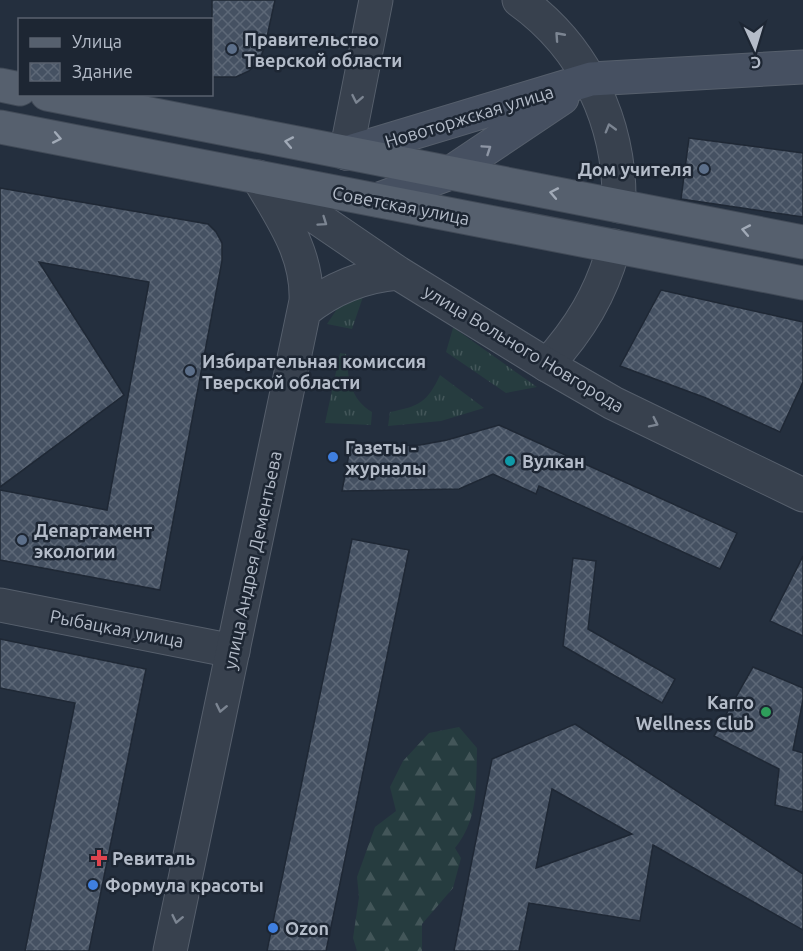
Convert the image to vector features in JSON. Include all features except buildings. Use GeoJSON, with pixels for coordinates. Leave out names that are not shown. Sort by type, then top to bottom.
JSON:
{"type":"FeatureCollection","features":[{"type":"Feature","properties":{"kind":"main road","name":"Новоторжская улица"},"geometry":{"type":"LineString","coordinates":[[346,153],[591,79],[803,67]]}},
{"type":"Feature","properties":{"kind":"main road","name":"Новоторжская улица"},"geometry":{"type":"LineString","coordinates":[[377,200],[450,173],[591,79]]}},
{"type":"Feature","properties":{"kind":"main road"},"geometry":{"type":"LineString","coordinates":[[0,85],[18,89]]}},
{"type":"Feature","properties":{"kind":"main road"},"geometry":{"type":"LineString","coordinates":[[57,96],[803,242]]}},
{"type":"Feature","properties":{"kind":"main road","name":"Советская улица"},"geometry":{"type":"LineString","coordinates":[[0,127],[803,283]]}},
{"type":"Feature","properties":{"kind":"street"},"geometry":{"type":"LineString","coordinates":[[346,153],[376,0]]}},
{"type":"Feature","properties":{"kind":"street"},"geometry":{"type":"LineString","coordinates":[[519,0],[554,30],[576,56],[591,79],[615,145],[620,206]]}},
{"type":"Feature","properties":{"kind":"street","name":"улица Вольного Новгорода"},"geometry":{"type":"LineString","coordinates":[[258,177],[398,273],[547,365],[613,403],[803,495]]}},
{"type":"Feature","properties":{"kind":"street","name":"улица Андрея Дементьева"},"geometry":{"type":"LineString","coordinates":[[170,951],[304,311],[306,279],[302,258],[294,238],[258,177]]}},
{"type":"Feature","properties":{"kind":"street"},"geometry":{"type":"LineString","coordinates":[[547,365],[570,339],[588,313],[602,285],[614,246]]}},
{"type":"Feature","properties":{"kind":"street"},"geometry":{"type":"LineString","coordinates":[[304,311],[325,296],[348,284],[372,276],[398,273]]}},
{"type":"Feature","properties":{"kind":"street","name":"Рыбацкая улица"},"geometry":{"type":"LineString","coordinates":[[0,605],[233,651]]}},
{"type":"Feature","properties":{"kind":"green space"},"geometry":{"type":"Polygon","coordinates":[[[366,288],[352,329],[327,324],[341,303],[366,288]]]}},
{"type":"Feature","properties":{"kind":"green space"},"geometry":{"type":"Polygon","coordinates":[[[453,328],[537,387],[506,393],[446,352],[453,328]]]}},
{"type":"Feature","properties":{"kind":"green space"},"geometry":{"type":"Polygon","coordinates":[[[340,353],[346,354],[349,379],[355,394],[359,401],[372,412],[371,425],[325,423],[340,353]]]}},
{"type":"Feature","properties":{"kind":"green space"},"geometry":{"type":"Polygon","coordinates":[[[440,375],[484,408],[441,421],[388,426],[390,412],[421,402],[431,392],[440,375]]]}},
{"type":"Feature","properties":{"kind":"green space"},"geometry":{"type":"Polygon","coordinates":[[[459,727],[477,748],[477,774],[472,813],[463,837],[455,848],[461,858],[453,888],[422,924],[422,951],[357,951],[353,938],[359,897],[357,877],[375,827],[396,811],[390,787],[403,761],[429,733],[459,727]]]}},
{"type":"Feature","properties":{"kind":"place","name":"Правительство Тверской области"},"geometry":{"type":"Point","coordinates":[232,49]}},
{"type":"Feature","properties":{"kind":"place","name":"Дом учителя"},"geometry":{"type":"Point","coordinates":[704,169]}},
{"type":"Feature","properties":{"kind":"place","name":"Избирательная комиcсия Тверской области"},"geometry":{"type":"Point","coordinates":[190,371]}},
{"type":"Feature","properties":{"kind":"place","name":"Газеты - журналы"},"geometry":{"type":"Point","coordinates":[333,457]}},
{"type":"Feature","properties":{"kind":"place","name":"Вулкан"},"geometry":{"type":"Point","coordinates":[510,461]}},
{"type":"Feature","properties":{"kind":"place","name":"Департамент экологии"},"geometry":{"type":"Point","coordinates":[22,540]}},
{"type":"Feature","properties":{"kind":"place","name":"Karro Wellness Club"},"geometry":{"type":"Point","coordinates":[766,712]}},
{"type":"Feature","properties":{"kind":"place","name":"Ревиталь"},"geometry":{"type":"Point","coordinates":[99,858]}},
{"type":"Feature","properties":{"kind":"place","name":"Формула красоты"},"geometry":{"type":"Point","coordinates":[93,885]}},
{"type":"Feature","properties":{"kind":"place","name":"Ozon"},"geometry":{"type":"Point","coordinates":[273,928]}}]}
